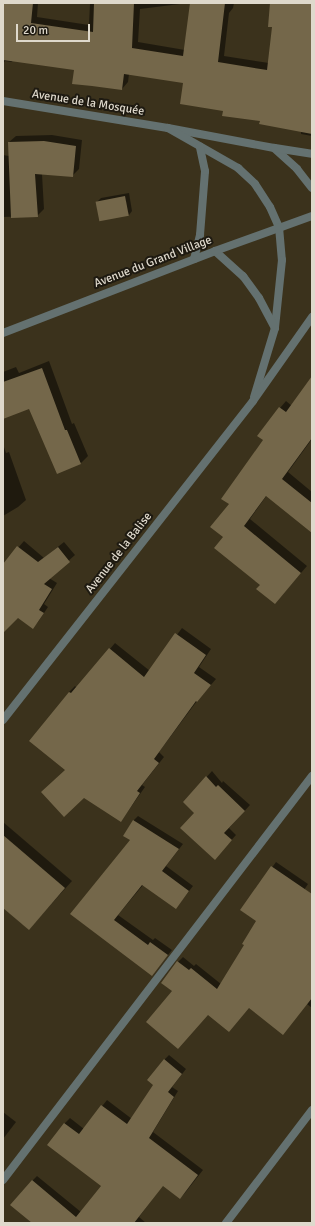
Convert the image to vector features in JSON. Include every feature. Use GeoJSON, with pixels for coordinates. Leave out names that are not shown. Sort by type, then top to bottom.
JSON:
{"type":"FeatureCollection","features":[{"type":"Feature","properties":{"kind":"street","name":"Avenue de la Mosquée"},"geometry":{"type":"LineString","coordinates":[[3,101],[168,128],[312,154]]}},
{"type":"Feature","properties":{"kind":"street"},"geometry":{"type":"LineString","coordinates":[[168,128],[233,164],[249,179],[270,207],[279,227],[282,260],[275,328],[253,401]]}},
{"type":"Feature","properties":{"kind":"street"},"geometry":{"type":"LineString","coordinates":[[194,259],[200,235],[205,171],[200,147]]}},
{"type":"Feature","properties":{"kind":"street"},"geometry":{"type":"LineString","coordinates":[[274,148],[298,169],[312,188]]}},
{"type":"Feature","properties":{"kind":"street","name":"Avenue du Grand Village"},"geometry":{"type":"LineString","coordinates":[[3,333],[194,259],[312,216]]}},
{"type":"Feature","properties":{"kind":"street"},"geometry":{"type":"LineString","coordinates":[[215,252],[242,276],[259,298],[275,328]]}},
{"type":"Feature","properties":{"kind":"street","name":"Avenue de la Balise"},"geometry":{"type":"LineString","coordinates":[[3,720],[253,401],[312,317]]}},
{"type":"Feature","properties":{"kind":"street"},"geometry":{"type":"LineString","coordinates":[[3,1180],[312,776]]}},
{"type":"Feature","properties":{"kind":"street"},"geometry":{"type":"LineString","coordinates":[[226,1223],[312,1110]]}},
{"type":"Feature","properties":{"kind":"building"},"geometry":{"type":"Polygon","coordinates":[[[3,3],[33,3],[31,23],[93,32],[94,3],[134,3],[132,48],[183,56],[190,3],[225,3],[218,62],[267,70],[272,27],[268,27],[270,3],[312,3],[312,134],[259,124],[260,121],[222,116],[223,111],[180,104],[183,83],[124,74],[122,90],[72,84],[74,70],[3,60],[3,3]]]}},
{"type":"Feature","properties":{"kind":"building"},"geometry":{"type":"Polygon","coordinates":[[[44,141],[76,146],[73,177],[35,174],[38,217],[11,218],[8,142],[44,141]]]}},
{"type":"Feature","properties":{"kind":"building"},"geometry":{"type":"Polygon","coordinates":[[[125,196],[129,216],[99,221],[96,202],[125,196]]]}},
{"type":"Feature","properties":{"kind":"building"},"geometry":{"type":"Polygon","coordinates":[[[42,368],[65,430],[67,430],[81,464],[57,474],[29,409],[3,419],[3,382],[42,368]]]}},
{"type":"Feature","properties":{"kind":"building"},"geometry":{"type":"Polygon","coordinates":[[[312,376],[312,438],[282,479],[312,503],[312,533],[266,496],[244,526],[301,573],[275,604],[256,589],[260,585],[214,548],[223,537],[210,527],[229,504],[221,499],[263,440],[257,436],[279,407],[286,412],[312,376]]]}},
{"type":"Feature","properties":{"kind":"building"},"geometry":{"type":"Polygon","coordinates":[[[17,546],[38,562],[58,547],[70,562],[44,584],[52,589],[39,610],[44,613],[33,629],[18,618],[3,633],[3,564],[17,546]]]}},
{"type":"Feature","properties":{"kind":"building"},"geometry":{"type":"Polygon","coordinates":[[[175,633],[206,655],[194,673],[211,685],[197,702],[196,701],[154,759],[159,763],[137,791],[140,793],[121,822],[84,798],[64,817],[41,792],[65,770],[29,741],[69,692],[71,693],[109,648],[144,677],[175,633]]]}},
{"type":"Feature","properties":{"kind":"building"},"geometry":{"type":"Polygon","coordinates":[[[206,776],[216,787],[218,785],[245,811],[224,833],[232,840],[215,860],[180,828],[194,813],[183,802],[206,776]]]}},
{"type":"Feature","properties":{"kind":"building"},"geometry":{"type":"Polygon","coordinates":[[[133,820],[179,849],[162,871],[189,891],[176,909],[142,885],[114,920],[148,945],[150,942],[168,955],[152,976],[70,914],[130,840],[123,836],[133,820]]]}},
{"type":"Feature","properties":{"kind":"building"},"geometry":{"type":"Polygon","coordinates":[[[3,835],[65,888],[29,930],[3,908],[3,835]]]}},
{"type":"Feature","properties":{"kind":"building"},"geometry":{"type":"Polygon","coordinates":[[[271,866],[312,894],[312,998],[283,1035],[249,1008],[229,1032],[208,1015],[178,1049],[146,1022],[172,991],[161,983],[177,961],[189,970],[191,968],[217,989],[244,945],[242,944],[256,921],[240,910],[271,866]]]}},
{"type":"Feature","properties":{"kind":"building"},"geometry":{"type":"Polygon","coordinates":[[[164,1059],[182,1074],[168,1092],[174,1097],[149,1138],[198,1175],[180,1199],[163,1186],[134,1223],[32,1223],[10,1205],[32,1180],[76,1217],[101,1186],[47,1145],[64,1123],[79,1134],[101,1105],[127,1124],[153,1085],[147,1080],[164,1059]]]}}]}
